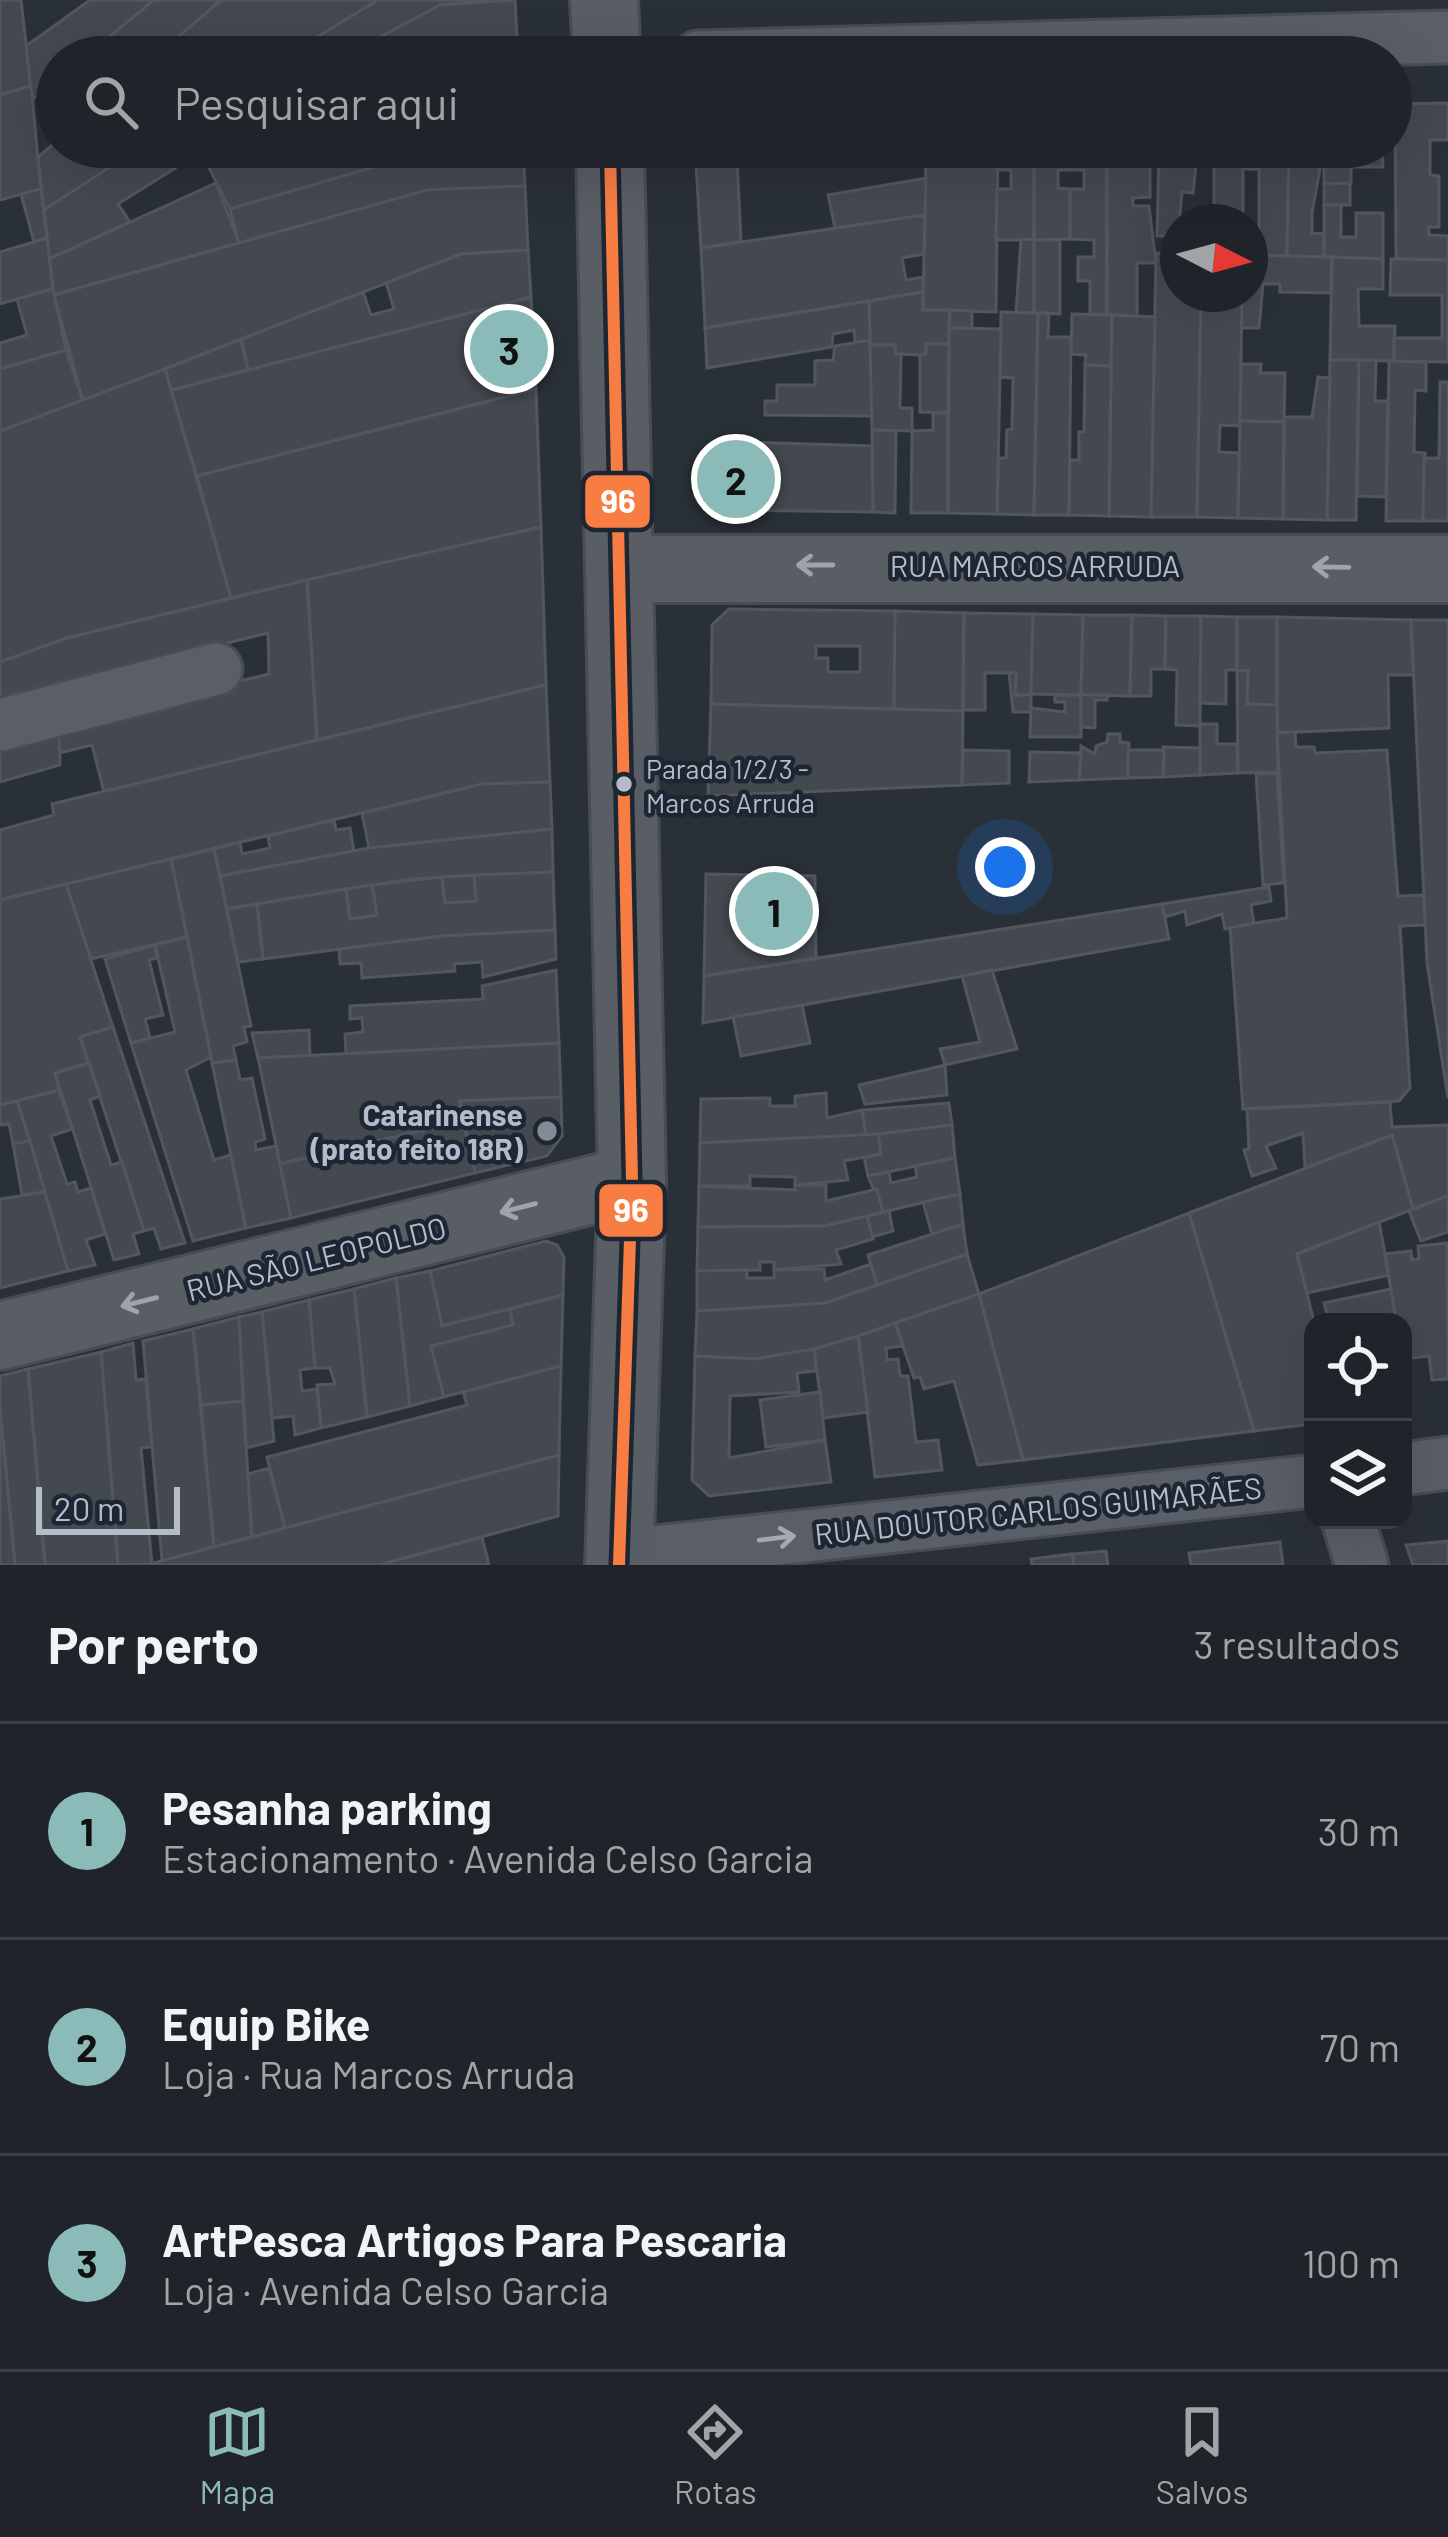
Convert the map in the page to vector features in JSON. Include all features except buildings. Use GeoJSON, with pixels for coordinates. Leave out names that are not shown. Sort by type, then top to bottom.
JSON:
{"type":"FeatureCollection","features":[{"type":"Feature","properties":{"kind":"main road"},"geometry":{"type":"LineString","coordinates":[[604,0],[606,36]]}},
{"type":"Feature","properties":{"kind":"main road"},"geometry":{"type":"LineString","coordinates":[[611,168],[623,569],[632,1180],[619,1560]]}},
{"type":"Feature","properties":{"kind":"main road","name":"RUA MARCOS ARRUDA"},"geometry":{"type":"LineString","coordinates":[[623,569],[887,565],[1448,569]]}},
{"type":"Feature","properties":{"kind":"main road","name":"RUA SÃO LEOPOLDO"},"geometry":{"type":"LineString","coordinates":[[0,1336],[632,1180]]}},
{"type":"Feature","properties":{"kind":"street"},"geometry":{"type":"LineString","coordinates":[[1412,38],[1448,37]]}},
{"type":"Feature","properties":{"kind":"street"},"geometry":{"type":"LineString","coordinates":[[0,724],[216,669]]}},
{"type":"Feature","properties":{"kind":"street"},"geometry":{"type":"LineString","coordinates":[[1412,1468],[1448,1463]]}},
{"type":"Feature","properties":{"kind":"street","name":"RUA DOUTOR CARLOS GUIMARÃES"},"geometry":{"type":"LineString","coordinates":[[619,1560],[1304,1482]]}},
{"type":"Feature","properties":{"kind":"street"},"geometry":{"type":"LineString","coordinates":[[1351,1529],[1362,1565]]}},
{"type":"Feature","properties":{"kind":"transit line","name":"96"},"geometry":{"type":"LineString","coordinates":[[610,168],[632,1180],[619,1565]]}},
{"type":"Feature","properties":{"kind":"place","name":"ArtPesca Artigos Para Pescaria"},"geometry":{"type":"Point","coordinates":[509,349]}},
{"type":"Feature","properties":{"kind":"place","name":"Equip Bike"},"geometry":{"type":"Point","coordinates":[736,479]}},
{"type":"Feature","properties":{"kind":"place","name":"Parada 1/2/3 - Marcos Arruda"},"geometry":{"type":"Point","coordinates":[624,784]}},
{"type":"Feature","properties":{"kind":"place","name":"Pesanha parking"},"geometry":{"type":"Point","coordinates":[774,911]}},
{"type":"Feature","properties":{"kind":"place","name":"Catarinense (prato feito 18R)"},"geometry":{"type":"Point","coordinates":[547,1131]}}]}
